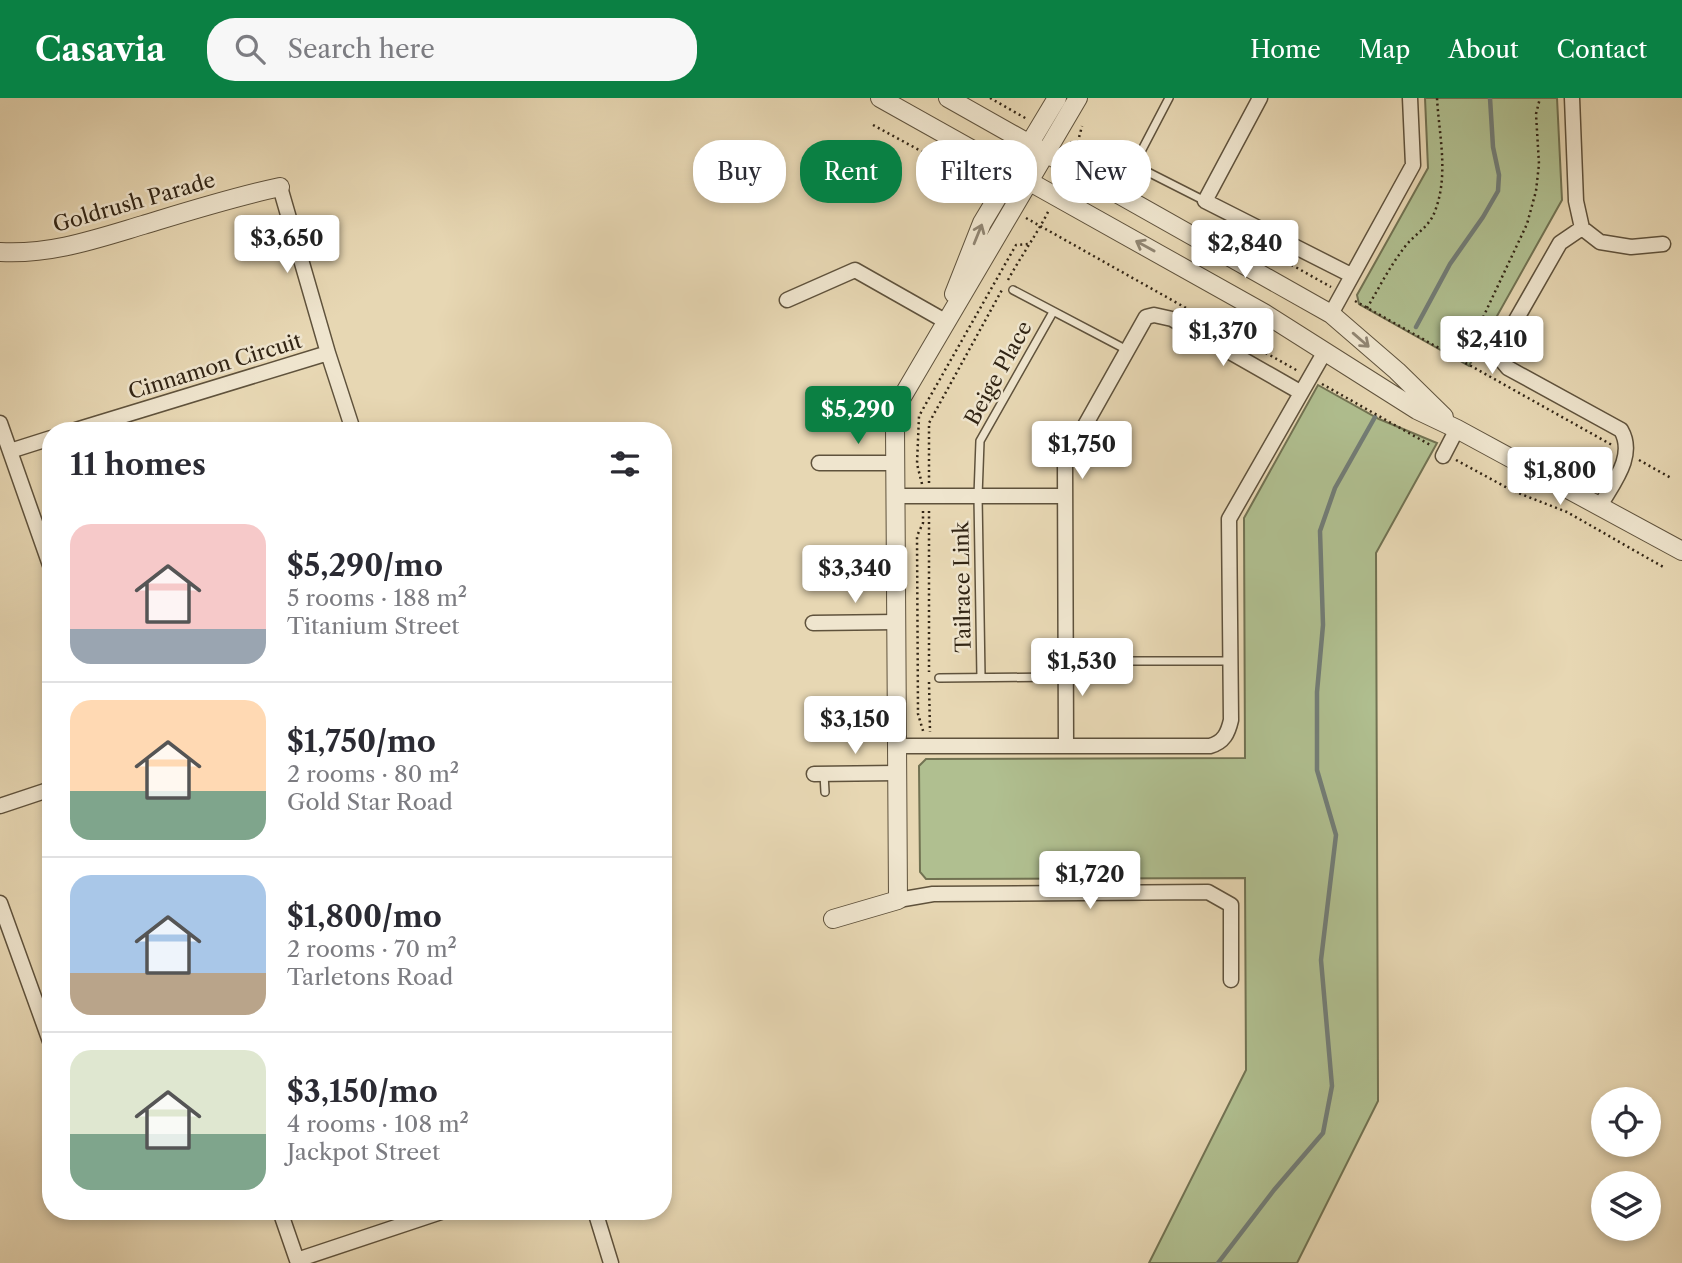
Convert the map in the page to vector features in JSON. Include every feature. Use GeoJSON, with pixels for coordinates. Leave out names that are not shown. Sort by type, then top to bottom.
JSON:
{"type":"FeatureCollection","features":[{"type":"Feature","properties":{"kind":"street"},"geometry":{"type":"LineString","coordinates":[[880,98],[963,140]]}},
{"type":"Feature","properties":{"kind":"street"},"geometry":{"type":"LineString","coordinates":[[948,98],[1024,140]]}},
{"type":"Feature","properties":{"kind":"street"},"geometry":{"type":"LineString","coordinates":[[1031,140],[1057,98]]}},
{"type":"Feature","properties":{"kind":"street"},"geometry":{"type":"LineString","coordinates":[[1037,165],[1078,98]]}},
{"type":"Feature","properties":{"kind":"street"},"geometry":{"type":"LineString","coordinates":[[1260,98],[1205,201],[1351,275]]}},
{"type":"Feature","properties":{"kind":"street"},"geometry":{"type":"LineString","coordinates":[[1331,314],[1413,165],[1410,98]]}},
{"type":"Feature","properties":{"kind":"street"},"geometry":{"type":"LineString","coordinates":[[1572,98],[1576,201],[1582,228],[1600,242],[1631,247],[1663,244]]}},
{"type":"Feature","properties":{"kind":"street"},"geometry":{"type":"LineString","coordinates":[[1037,148],[1331,314],[1397,371],[1457,429]]}},
{"type":"Feature","properties":{"kind":"street"},"geometry":{"type":"LineString","coordinates":[[1037,179],[1264,313],[1417,410],[1682,551]]}},
{"type":"Feature","properties":{"kind":"street"},"geometry":{"type":"LineString","coordinates":[[279,187],[328,353]]}},
{"type":"Feature","properties":{"kind":"street","name":"Goldrush Parade"},"geometry":{"type":"LineString","coordinates":[[0,252],[18,253],[69,247],[233,197],[279,187]]}},
{"type":"Feature","properties":{"kind":"street"},"geometry":{"type":"LineString","coordinates":[[945,321],[982,223],[994,203]]}},
{"type":"Feature","properties":{"kind":"street"},"geometry":{"type":"LineString","coordinates":[[898,900],[895,425],[901,399],[1015,203]]}},
{"type":"Feature","properties":{"kind":"street"},"geometry":{"type":"LineString","coordinates":[[1582,228],[1560,243],[1498,356],[1508,368],[1621,430],[1628,441],[1627,454],[1600,506]]}},
{"type":"Feature","properties":{"kind":"street"},"geometry":{"type":"LineString","coordinates":[[787,300],[855,270],[945,321]]}},
{"type":"Feature","properties":{"kind":"street"},"geometry":{"type":"LineString","coordinates":[[1066,746],[1065,461],[1146,317],[1154,315],[1172,318],[1300,392]]}},
{"type":"Feature","properties":{"kind":"street","name":"Cinnamon Circuit"},"geometry":{"type":"LineString","coordinates":[[102,422],[328,353],[350,422]]}},
{"type":"Feature","properties":{"kind":"street"},"geometry":{"type":"LineString","coordinates":[[897,746],[1210,746],[1219,743],[1227,734],[1231,720],[1229,519],[1324,353]]}},
{"type":"Feature","properties":{"kind":"street"},"geometry":{"type":"LineString","coordinates":[[0,423],[42,542]]}},
{"type":"Feature","properties":{"kind":"street"},"geometry":{"type":"LineString","coordinates":[[1444,454],[1457,429]]}},
{"type":"Feature","properties":{"kind":"street"},"geometry":{"type":"LineString","coordinates":[[10,451],[42,441]]}},
{"type":"Feature","properties":{"kind":"street"},"geometry":{"type":"LineString","coordinates":[[819,463],[896,463]]}},
{"type":"Feature","properties":{"kind":"street"},"geometry":{"type":"LineString","coordinates":[[896,496],[1064,496]]}},
{"type":"Feature","properties":{"kind":"street"},"geometry":{"type":"LineString","coordinates":[[813,623],[897,622]]}},
{"type":"Feature","properties":{"kind":"street"},"geometry":{"type":"LineString","coordinates":[[819,774],[897,774]]}},
{"type":"Feature","properties":{"kind":"street"},"geometry":{"type":"LineString","coordinates":[[0,806],[42,792]]}},
{"type":"Feature","properties":{"kind":"street"},"geometry":{"type":"LineString","coordinates":[[833,919],[898,900],[933,894],[1208,892],[1231,905],[1231,980]]}},
{"type":"Feature","properties":{"kind":"street"},"geometry":{"type":"LineString","coordinates":[[0,902],[7,946],[42,1024]]}},
{"type":"Feature","properties":{"kind":"street"},"geometry":{"type":"LineString","coordinates":[[283,1220],[297,1261],[418,1220]]}},
{"type":"Feature","properties":{"kind":"street"},"geometry":{"type":"LineString","coordinates":[[597,1220],[611,1263]]}},
{"type":"Feature","properties":{"kind":"lane"},"geometry":{"type":"LineString","coordinates":[[1169,98],[1134,165],[1205,201]]}},
{"type":"Feature","properties":{"kind":"lane"},"geometry":{"type":"LineString","coordinates":[[1013,290],[1128,351]]}},
{"type":"Feature","properties":{"kind":"lane","name":"Beige Place"},"geometry":{"type":"LineString","coordinates":[[978,496],[980,441],[1053,312]]}},
{"type":"Feature","properties":{"kind":"lane","name":"Tailrace Link"},"geometry":{"type":"LineString","coordinates":[[978,496],[981,677]]}},
{"type":"Feature","properties":{"kind":"lane"},"geometry":{"type":"LineString","coordinates":[[1064,661],[1231,661]]}},
{"type":"Feature","properties":{"kind":"lane"},"geometry":{"type":"LineString","coordinates":[[939,678],[1064,677]]}},
{"type":"Feature","properties":{"kind":"lane"},"geometry":{"type":"LineString","coordinates":[[819,774],[825,792]]}},
{"type":"Feature","properties":{"kind":"path"},"geometry":{"type":"LineString","coordinates":[[1367,307],[1405,246],[1426,228],[1435,212],[1441,187],[1443,160],[1437,98]]}},
{"type":"Feature","properties":{"kind":"path"},"geometry":{"type":"LineString","coordinates":[[1462,362],[1527,224],[1536,191],[1539,164],[1536,114],[1540,98]]}},
{"type":"Feature","properties":{"kind":"path"},"geometry":{"type":"LineString","coordinates":[[1078,140],[1084,122]]}},
{"type":"Feature","properties":{"kind":"path"},"geometry":{"type":"LineString","coordinates":[[873,125],[916,148]]}},
{"type":"Feature","properties":{"kind":"path"},"geometry":{"type":"LineString","coordinates":[[1011,210],[1444,454],[1513,491],[1567,512],[1665,568]]}},
{"type":"Feature","properties":{"kind":"green space"},"geometry":{"type":"Polygon","coordinates":[[[1425,98],[1557,98],[1562,200],[1469,366],[1359,304],[1357,295],[1428,168],[1425,98]]]}},
{"type":"Feature","properties":{"kind":"green space"},"geometry":{"type":"Polygon","coordinates":[[[1318,385],[1379,419],[1437,443],[1376,553],[1378,1101],[1297,1263],[1149,1263],[1246,1070],[1245,878],[926,879],[920,872],[919,766],[926,759],[1245,758],[1244,518],[1318,385]]]}},
{"type":"Feature","properties":{"kind":"waterway"},"geometry":{"type":"LineString","coordinates":[[1416,327],[1450,264],[1498,191],[1499,175],[1493,147],[1490,98]]}},
{"type":"Feature","properties":{"kind":"waterway"},"geometry":{"type":"LineString","coordinates":[[1218,1263],[1274,1190],[1323,1133],[1332,1086],[1321,960],[1336,835],[1317,770],[1317,692],[1323,625],[1320,531],[1335,488],[1375,417]]}}]}
